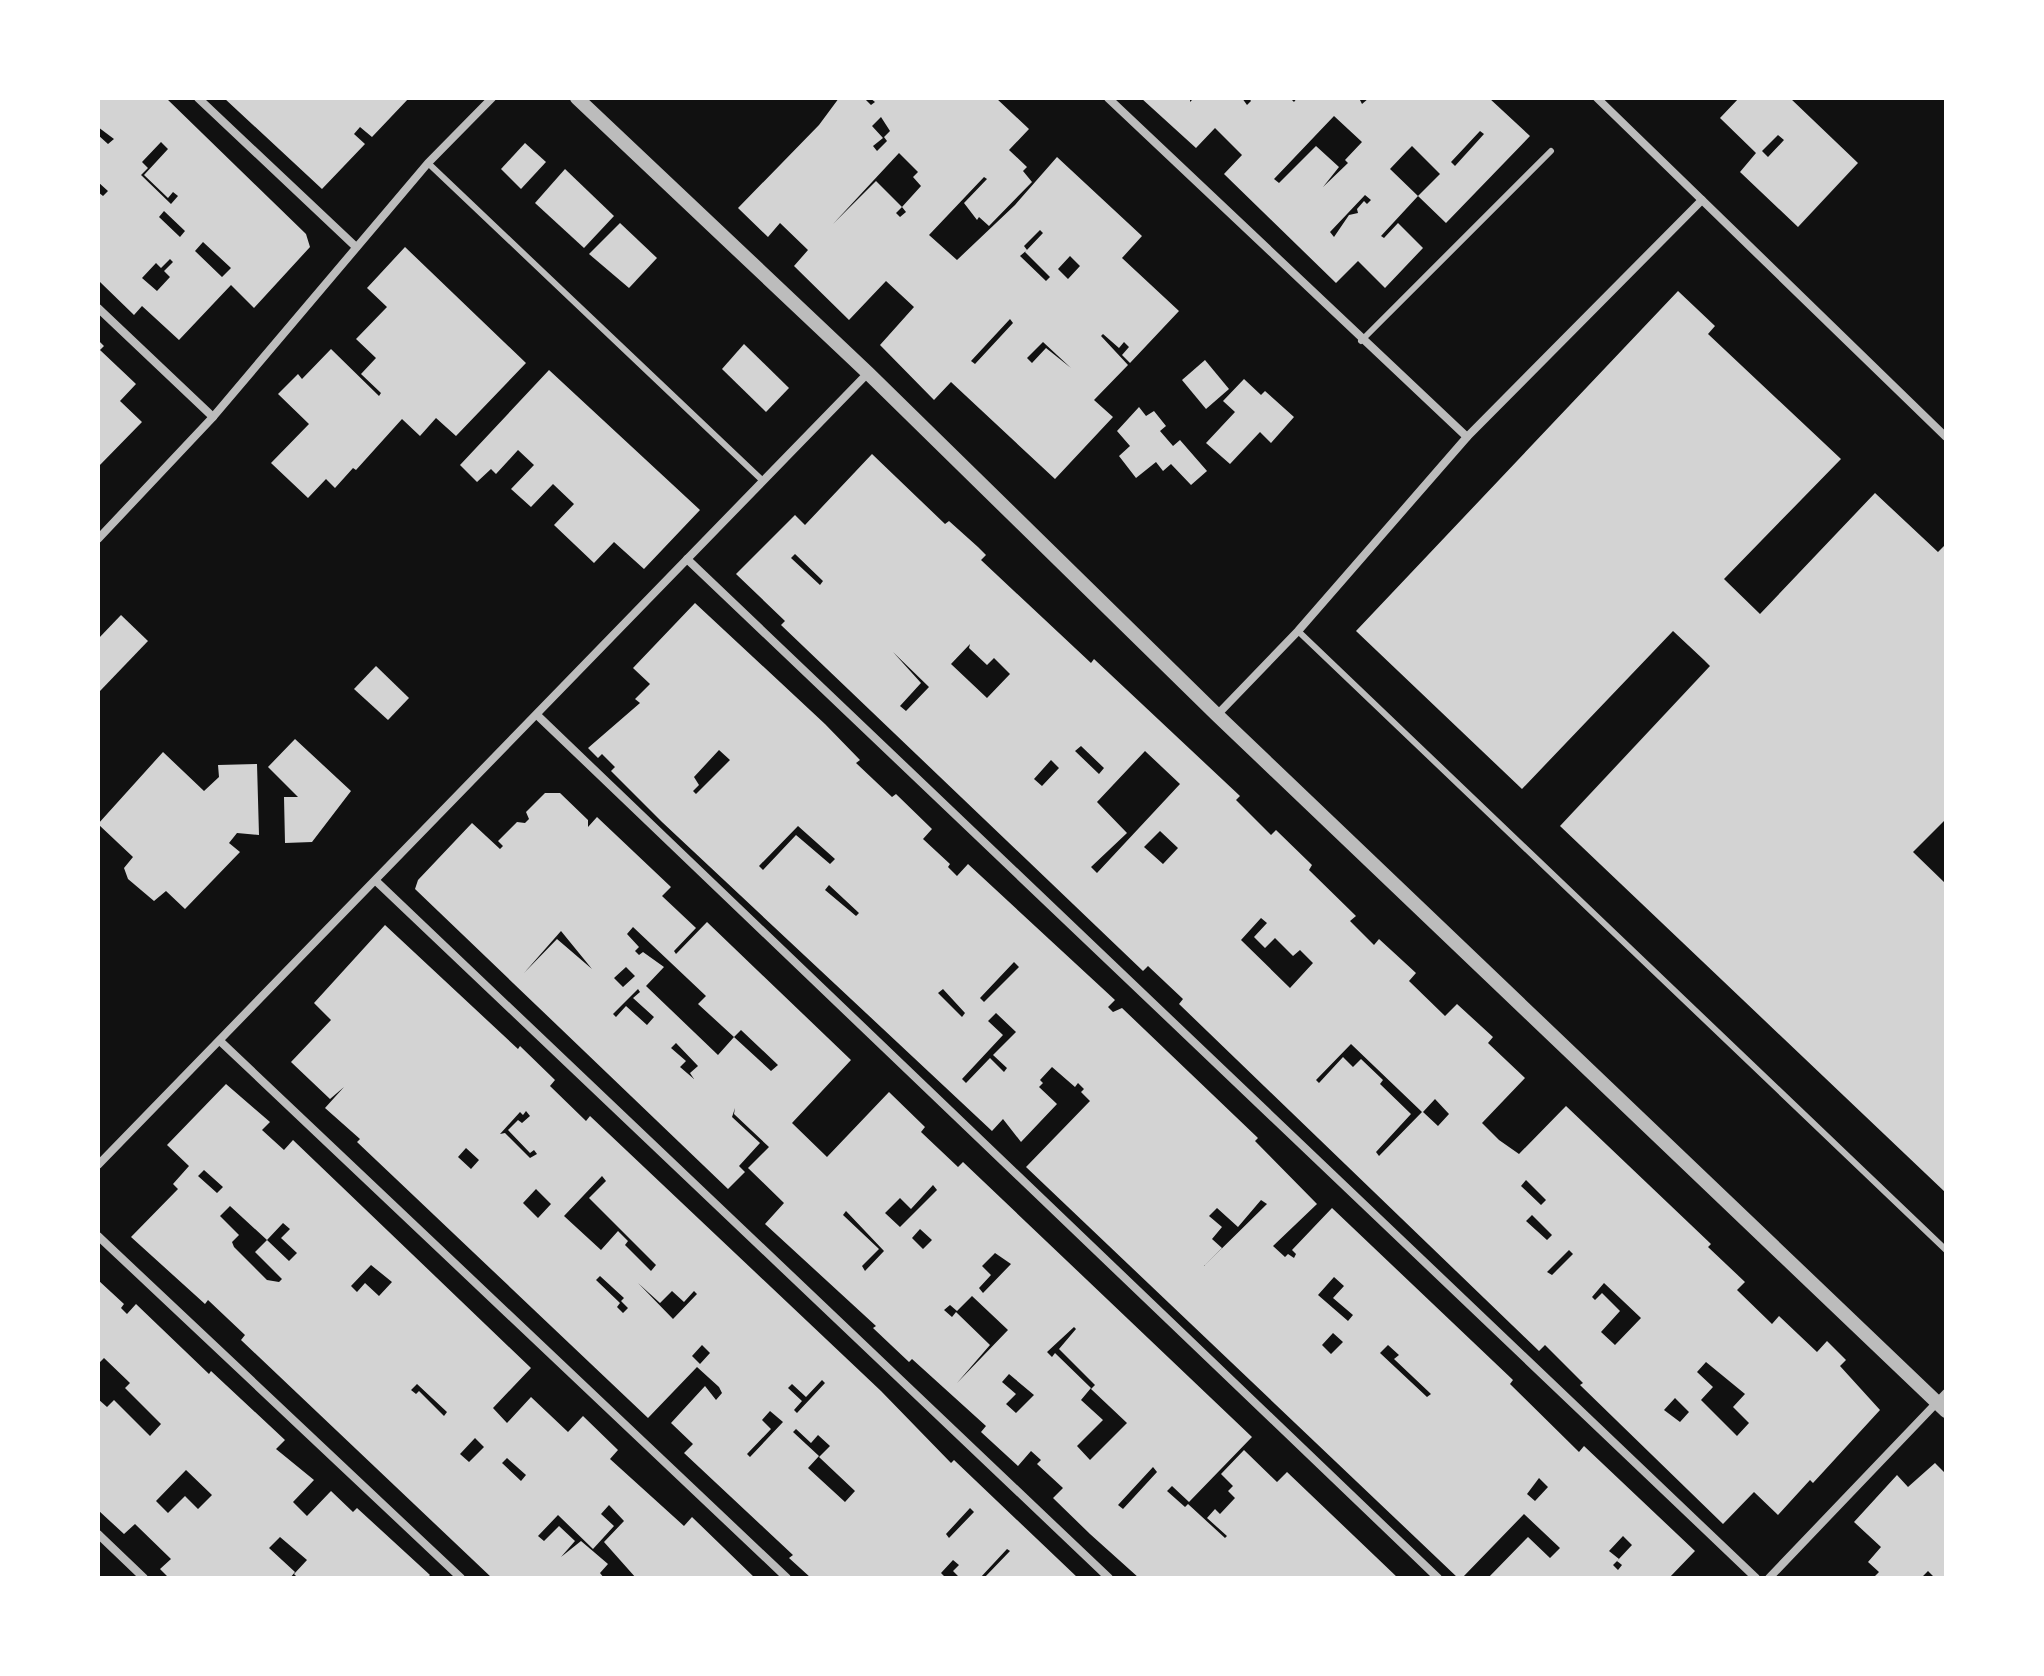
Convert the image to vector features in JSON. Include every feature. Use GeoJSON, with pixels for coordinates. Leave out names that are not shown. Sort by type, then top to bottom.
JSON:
{"type":"FeatureCollection","features":[{"type":"Feature","properties":{"kind":"street"},"geometry":{"type":"LineString","coordinates":[[198,98],[356,247]]}},
{"type":"Feature","properties":{"kind":"street"},"geometry":{"type":"LineString","coordinates":[[98,539],[213,417],[428,163],[492,98]]}},
{"type":"Feature","properties":{"kind":"street"},"geometry":{"type":"LineString","coordinates":[[577,98],[868,373],[1217,715],[1943,1402],[1769,1578]]}},
{"type":"Feature","properties":{"kind":"street"},"geometry":{"type":"LineString","coordinates":[[1108,98],[1361,341],[1467,437]]}},
{"type":"Feature","properties":{"kind":"street"},"geometry":{"type":"LineString","coordinates":[[1597,98],[1946,437]]}},
{"type":"Feature","properties":{"kind":"street"},"geometry":{"type":"LineString","coordinates":[[1217,715],[1298,631],[1467,437],[1702,200]]}},
{"type":"Feature","properties":{"kind":"street"},"geometry":{"type":"LineString","coordinates":[[98,308],[213,417]]}},
{"type":"Feature","properties":{"kind":"street"},"geometry":{"type":"LineString","coordinates":[[98,1165],[868,373]]}},
{"type":"Feature","properties":{"kind":"street"},"geometry":{"type":"LineString","coordinates":[[687,559],[1756,1578]]}},
{"type":"Feature","properties":{"kind":"street"},"geometry":{"type":"LineString","coordinates":[[537,715],[1438,1578]]}},
{"type":"Feature","properties":{"kind":"street"},"geometry":{"type":"LineString","coordinates":[[376,881],[1109,1578]]}},
{"type":"Feature","properties":{"kind":"street"},"geometry":{"type":"LineString","coordinates":[[220,1041],[787,1578]]}},
{"type":"Feature","properties":{"kind":"street"},"geometry":{"type":"LineString","coordinates":[[98,1236],[461,1578]]}},
{"type":"Feature","properties":{"kind":"street"},"geometry":{"type":"LineString","coordinates":[[98,1534],[144,1578]]}},
{"type":"Feature","properties":{"kind":"lane"},"geometry":{"type":"LineString","coordinates":[[1361,341],[1551,151]]}},
{"type":"Feature","properties":{"kind":"lane"},"geometry":{"type":"LineString","coordinates":[[428,163],[763,481]]}},
{"type":"Feature","properties":{"kind":"lane"},"geometry":{"type":"LineString","coordinates":[[1298,631],[1946,1250]]}},
{"type":"Feature","properties":{"kind":"building"},"geometry":{"type":"Polygon","coordinates":[[[98,98],[166,98],[306,234],[310,247],[254,308],[231,285],[179,340],[142,306],[134,315],[99,281],[98,192],[103,196],[108,191],[98,182],[98,135],[108,144],[114,139],[98,127],[98,98]],[[161,142],[142,162],[148,168],[141,175],[171,204],[178,196],[173,192],[168,198],[144,175],[168,149],[161,142]],[[164,211],[159,217],[180,237],[185,231],[164,211]],[[203,242],[195,251],[222,277],[231,268],[203,242]],[[170,259],[161,268],[156,263],[142,278],[157,291],[170,277],[164,271],[173,262],[170,259]]]}},
{"type":"Feature","properties":{"kind":"building"},"geometry":{"type":"Polygon","coordinates":[[[224,98],[409,98],[372,137],[360,127],[354,134],[365,144],[322,189],[224,98]]]}},
{"type":"Feature","properties":{"kind":"building"},"geometry":{"type":"Polygon","coordinates":[[[839,98],[864,98],[871,105],[875,102],[870,98],[996,98],[1029,129],[1009,150],[1027,167],[1023,171],[1032,182],[989,226],[979,217],[977,220],[964,203],[987,179],[984,177],[929,235],[957,260],[1015,205],[1057,157],[1142,236],[1122,258],[1179,311],[1130,363],[1122,355],[1129,347],[1124,342],[1119,348],[1103,334],[1101,336],[1128,365],[1094,400],[1113,417],[1055,479],[951,382],[934,400],[880,345],[914,307],[886,281],[849,320],[794,266],[808,250],[780,223],[768,237],[738,208],[819,125],[839,98]],[[881,117],[872,126],[883,138],[873,146],[877,151],[887,141],[884,137],[890,131],[881,117]],[[899,153],[833,224],[876,181],[902,207],[921,186],[913,177],[918,172],[899,153]],[[902,207],[896,213],[900,217],[906,212],[902,207]],[[1040,230],[1024,246],[1027,250],[1043,233],[1040,230]],[[1026,250],[1020,256],[1046,281],[1050,277],[1026,250]],[[1070,256],[1058,269],[1068,279],[1080,266],[1070,256]],[[1010,319],[971,361],[975,364],[1013,323],[1010,319]],[[1043,342],[1027,358],[1032,363],[1046,348],[1071,368],[1043,342]]]}},
{"type":"Feature","properties":{"kind":"building"},"geometry":{"type":"Polygon","coordinates":[[[1141,98],[1190,98],[1190,102],[1194,98],[1242,98],[1247,105],[1251,101],[1249,98],[1290,98],[1294,102],[1297,98],[1359,98],[1362,104],[1369,98],[1489,98],[1530,136],[1446,223],[1418,196],[1381,236],[1384,238],[1398,223],[1423,248],[1385,288],[1358,261],[1336,283],[1224,174],[1242,155],[1215,128],[1196,148],[1141,98]],[[1334,116],[1274,179],[1279,183],[1316,146],[1339,167],[1323,187],[1348,163],[1345,160],[1362,142],[1334,116]],[[1480,131],[1451,162],[1455,166],[1484,134],[1480,131]],[[1412,146],[1390,169],[1418,196],[1440,174],[1412,146]],[[1365,195],[1330,232],[1334,237],[1349,215],[1358,213],[1357,209],[1364,201],[1367,204],[1371,200],[1365,195]]]}},
{"type":"Feature","properties":{"kind":"building"},"geometry":{"type":"Polygon","coordinates":[[[1739,98],[1790,98],[1858,163],[1798,227],[1740,172],[1756,153],[1720,118],[1739,98]],[[1778,135],[1762,151],[1768,157],[1784,140],[1778,135]]]}},
{"type":"Feature","properties":{"kind":"building"},"geometry":{"type":"Polygon","coordinates":[[[525,143],[546,162],[521,189],[501,169],[525,143]]]}},
{"type":"Feature","properties":{"kind":"building"},"geometry":{"type":"Polygon","coordinates":[[[565,169],[614,216],[584,248],[535,203],[565,169]]]}},
{"type":"Feature","properties":{"kind":"building"},"geometry":{"type":"Polygon","coordinates":[[[620,223],[657,258],[629,288],[589,254],[620,223]]]}},
{"type":"Feature","properties":{"kind":"building"},"geometry":{"type":"Polygon","coordinates":[[[405,247],[526,363],[456,436],[436,418],[420,436],[402,419],[356,470],[353,468],[335,488],[326,479],[308,498],[271,463],[309,424],[278,394],[298,374],[302,379],[331,349],[379,396],[381,393],[361,374],[376,358],[356,339],[387,307],[367,288],[405,247]]]}},
{"type":"Feature","properties":{"kind":"building"},"geometry":{"type":"Polygon","coordinates":[[[1678,291],[1715,326],[1708,334],[1841,459],[1724,579],[1760,614],[1875,493],[1938,552],[1946,544],[1946,819],[1913,852],[1946,884],[1946,1193],[1560,826],[1710,666],[1704,660],[1673,631],[1522,789],[1356,631],[1678,291]]]}},
{"type":"Feature","properties":{"kind":"building"},"geometry":{"type":"Polygon","coordinates":[[[98,340],[104,346],[100,350],[136,384],[120,401],[142,422],[98,467],[98,340]]]}},
{"type":"Feature","properties":{"kind":"building"},"geometry":{"type":"Polygon","coordinates":[[[744,344],[789,388],[766,412],[722,369],[744,344]]]}},
{"type":"Feature","properties":{"kind":"building"},"geometry":{"type":"Polygon","coordinates":[[[1205,360],[1229,389],[1206,409],[1182,380],[1205,360]]]}},
{"type":"Feature","properties":{"kind":"building"},"geometry":{"type":"Polygon","coordinates":[[[549,370],[700,510],[644,569],[614,542],[594,563],[554,525],[574,504],[553,484],[531,507],[511,489],[534,465],[518,450],[496,474],[491,469],[477,482],[460,465],[549,370]]]}},
{"type":"Feature","properties":{"kind":"building"},"geometry":{"type":"Polygon","coordinates":[[[1244,379],[1261,395],[1265,391],[1294,417],[1271,443],[1260,432],[1230,464],[1206,443],[1235,412],[1223,401],[1244,379]]]}},
{"type":"Feature","properties":{"kind":"building"},"geometry":{"type":"Polygon","coordinates":[[[1139,407],[1146,416],[1154,411],[1166,426],[1160,431],[1173,446],[1180,440],[1207,471],[1191,485],[1171,464],[1163,471],[1156,462],[1136,478],[1119,456],[1130,446],[1117,431],[1139,407]]]}},
{"type":"Feature","properties":{"kind":"building"},"geometry":{"type":"Polygon","coordinates":[[[872,454],[945,524],[949,521],[978,547],[986,555],[981,560],[1091,663],[1094,659],[1240,796],[1236,800],[1271,835],[1276,830],[1312,865],[1309,870],[1356,916],[1350,921],[1374,945],[1379,939],[1416,973],[1409,981],[1445,1016],[1457,1004],[1493,1037],[1488,1043],[1525,1078],[1482,1123],[1499,1140],[1519,1154],[1566,1106],[1711,1244],[1708,1247],[1745,1282],[1737,1290],[1772,1324],[1779,1316],[1817,1352],[1827,1341],[1846,1360],[1840,1366],[1880,1410],[1813,1483],[1810,1480],[1778,1515],[1754,1492],[1723,1524],[1580,1385],[1583,1383],[1545,1345],[1539,1351],[1179,1004],[1183,999],[1148,966],[1143,971],[781,625],[785,621],[736,574],[795,515],[805,525],[872,454]],[[795,554],[791,558],[820,585],[823,581],[795,554]],[[970,644],[951,664],[987,698],[1010,674],[994,658],[987,665],[969,648],[970,644]],[[893,652],[921,683],[900,706],[906,711],[929,687],[893,652]],[[1081,746],[1075,751],[1099,774],[1104,768],[1081,746]],[[1145,751],[1097,802],[1127,833],[1091,867],[1097,873],[1180,784],[1145,751]],[[1051,760],[1034,779],[1042,786],[1059,768],[1051,760]],[[1160,831],[1144,847],[1163,864],[1178,848],[1160,831]],[[1261,918],[1241,940],[1290,988],[1313,963],[1300,950],[1293,956],[1275,938],[1265,948],[1254,937],[1267,923],[1261,918]],[[1351,1044],[1316,1080],[1319,1083],[1343,1057],[1353,1067],[1361,1059],[1383,1080],[1380,1084],[1411,1114],[1376,1152],[1379,1156],[1422,1112],[1351,1044]],[[1435,1099],[1423,1112],[1438,1126],[1449,1114],[1435,1099]],[[1526,1180],[1521,1186],[1541,1205],[1546,1200],[1526,1180]],[[1532,1215],[1526,1221],[1547,1240],[1552,1235],[1532,1215]],[[1569,1250],[1547,1272],[1552,1275],[1573,1254],[1569,1250]],[[1604,1283],[1592,1297],[1595,1300],[1602,1293],[1620,1311],[1601,1332],[1615,1345],[1641,1318],[1604,1283]],[[1706,1362],[1697,1372],[1713,1387],[1701,1400],[1737,1436],[1749,1423],[1733,1407],[1745,1394],[1706,1362]],[[1675,1398],[1664,1410],[1680,1422],[1689,1412],[1675,1398]]]}},
{"type":"Feature","properties":{"kind":"building"},"geometry":{"type":"Polygon","coordinates":[[[695,603],[825,724],[860,760],[856,763],[892,797],[896,794],[932,829],[923,839],[950,864],[948,867],[957,876],[968,864],[1115,1000],[1108,1007],[1113,1012],[1122,1008],[1258,1138],[1255,1141],[1317,1204],[1273,1246],[1285,1257],[1288,1254],[1294,1258],[1296,1254],[1292,1250],[1332,1208],[1513,1380],[1510,1384],[1579,1452],[1584,1446],[1695,1551],[1669,1578],[1488,1578],[1528,1537],[1550,1558],[1560,1548],[1524,1514],[1463,1577],[1458,1578],[1026,1167],[1090,1101],[1081,1092],[1084,1089],[1078,1083],[1075,1087],[1052,1067],[1040,1080],[1043,1083],[1039,1087],[1057,1104],[1021,1142],[1003,1119],[992,1131],[662,822],[611,771],[615,767],[602,754],[598,758],[588,748],[640,703],[635,699],[650,684],[633,668],[695,603]],[[719,750],[694,777],[699,785],[693,791],[696,794],[730,760],[719,750]],[[798,826],[759,866],[763,870],[796,835],[830,864],[835,859],[798,826]],[[829,885],[825,890],[856,916],[859,913],[829,885]],[[1014,962],[980,998],[984,1002],[1019,967],[1014,962]],[[943,989],[938,993],[962,1017],[965,1013],[943,989]],[[996,1013],[988,1021],[1003,1035],[962,1079],[966,1083],[990,1058],[1004,1072],[1007,1068],[993,1055],[1016,1032],[996,1013]],[[1261,1200],[1238,1227],[1217,1208],[1209,1216],[1222,1227],[1212,1239],[1222,1248],[1204,1266],[1267,1204],[1261,1200]],[[1334,1277],[1318,1295],[1348,1321],[1353,1315],[1333,1298],[1344,1286],[1334,1277]],[[1333,1333],[1322,1345],[1331,1354],[1343,1342],[1333,1333]],[[1388,1345],[1380,1353],[1427,1397],[1431,1394],[1394,1359],[1399,1355],[1388,1345]],[[1539,1478],[1527,1494],[1535,1501],[1548,1487],[1539,1478]],[[1623,1536],[1609,1551],[1619,1559],[1632,1545],[1623,1536]],[[1617,1561],[1613,1565],[1618,1570],[1622,1565],[1617,1561]]]}},
{"type":"Feature","properties":{"kind":"building"},"geometry":{"type":"Polygon","coordinates":[[[121,615],[148,641],[100,691],[98,639],[121,615]]]}},
{"type":"Feature","properties":{"kind":"building"},"geometry":{"type":"Polygon","coordinates":[[[376,666],[409,698],[388,720],[354,689],[376,666]]]}},
{"type":"Feature","properties":{"kind":"building"},"geometry":{"type":"Polygon","coordinates":[[[295,739],[351,791],[312,842],[285,843],[284,797],[298,797],[268,767],[295,739]]]}},
{"type":"Feature","properties":{"kind":"building"},"geometry":{"type":"Polygon","coordinates":[[[163,752],[204,791],[219,777],[218,765],[257,764],[259,835],[237,833],[229,843],[240,852],[185,909],[166,891],[154,901],[128,879],[124,868],[133,857],[98,824],[163,752]]]}},
{"type":"Feature","properties":{"kind":"building"},"geometry":{"type":"Polygon","coordinates":[[[545,793],[560,793],[588,820],[588,827],[597,817],[671,887],[662,896],[696,928],[674,951],[676,954],[707,922],[851,1060],[792,1123],[827,1157],[889,1092],[925,1127],[921,1132],[958,1167],[963,1162],[1252,1437],[1189,1502],[1172,1486],[1167,1491],[1185,1507],[1188,1504],[1225,1538],[1227,1536],[1207,1518],[1215,1509],[1220,1514],[1235,1498],[1228,1491],[1233,1486],[1221,1474],[1244,1450],[1277,1482],[1287,1472],[1398,1578],[1139,1578],[1053,1498],[1063,1488],[1037,1464],[1041,1460],[1031,1451],[1018,1466],[981,1432],[986,1426],[912,1359],[909,1362],[873,1328],[876,1326],[765,1224],[784,1203],[748,1168],[769,1147],[734,1114],[735,1108],[732,1117],[760,1143],[739,1166],[745,1172],[728,1189],[415,889],[418,880],[472,823],[500,849],[503,846],[498,841],[517,822],[525,823],[529,819],[526,812],[545,793]],[[633,927],[627,934],[639,947],[635,951],[639,955],[643,952],[664,967],[646,986],[718,1055],[734,1037],[698,1004],[706,996],[633,927]],[[561,931],[524,973],[557,939],[592,969],[561,931]],[[626,967],[614,978],[623,987],[635,976],[626,967]],[[638,989],[613,1014],[616,1017],[626,1006],[647,1025],[654,1017],[633,998],[640,992],[638,989]],[[741,1030],[734,1037],[771,1071],[778,1065],[741,1030]],[[676,1043],[671,1048],[686,1061],[680,1067],[694,1079],[690,1073],[698,1066],[676,1043]],[[933,1185],[911,1209],[900,1198],[885,1213],[900,1227],[937,1190],[933,1185]],[[846,1211],[843,1215],[879,1249],[862,1266],[865,1271],[884,1251],[846,1211]],[[920,1229],[912,1238],[923,1249],[932,1240],[920,1229]],[[995,1253],[982,1266],[991,1275],[979,1288],[983,1293],[1011,1264],[995,1253]],[[972,1296],[957,1311],[950,1305],[944,1310],[952,1317],[956,1312],[990,1345],[957,1383],[1008,1330],[972,1296]],[[1074,1327],[1047,1352],[1052,1357],[1055,1353],[1091,1388],[1081,1400],[1103,1420],[1077,1446],[1090,1460],[1127,1423],[1091,1389],[1095,1385],[1059,1349],[1076,1329],[1074,1327]],[[1009,1374],[1002,1382],[1016,1394],[1006,1404],[1016,1413],[1034,1395],[1009,1374]],[[1153,1467],[1118,1505],[1123,1509],[1157,1472],[1153,1467]]]}},
{"type":"Feature","properties":{"kind":"building"},"geometry":{"type":"Polygon","coordinates":[[[385,925],[555,1080],[550,1086],[586,1121],[590,1116],[881,1391],[951,1463],[954,1460],[1078,1578],[984,1578],[1010,1551],[1007,1549],[980,1578],[960,1578],[953,1571],[959,1565],[953,1560],[941,1573],[946,1578],[811,1578],[789,1558],[793,1555],[684,1453],[693,1444],[671,1423],[705,1386],[716,1400],[722,1393],[719,1387],[697,1367],[648,1418],[325,1108],[344,1087],[330,1099],[291,1062],[331,1020],[314,1003],[385,925]],[[526,1111],[523,1115],[520,1112],[500,1134],[505,1133],[530,1158],[537,1154],[534,1150],[530,1153],[508,1130],[518,1120],[522,1123],[530,1116],[526,1111]],[[466,1148],[458,1157],[471,1169],[479,1160],[466,1148]],[[602,1176],[564,1216],[601,1250],[618,1231],[628,1241],[625,1245],[651,1271],[656,1265],[589,1198],[606,1181],[602,1176]],[[536,1189],[523,1203],[538,1218],[551,1204],[536,1189]],[[600,1276],[596,1280],[620,1303],[617,1307],[623,1313],[628,1308],[621,1301],[624,1298],[600,1276]],[[638,1283],[673,1319],[697,1294],[694,1291],[684,1302],[672,1291],[660,1303],[638,1283]],[[702,1345],[692,1356],[700,1364],[710,1353],[702,1345]],[[822,1380],[806,1397],[792,1384],[788,1388],[802,1401],[794,1410],[797,1413],[825,1383],[822,1380]],[[770,1411],[762,1420],[771,1429],[747,1454],[750,1457],[783,1422],[770,1411]],[[796,1429],[793,1432],[819,1456],[808,1468],[845,1502],[855,1491],[819,1457],[830,1446],[818,1435],[811,1443],[796,1429]],[[970,1508],[946,1534],[949,1538],[974,1512],[970,1508]]]}},
{"type":"Feature","properties":{"kind":"building"},"geometry":{"type":"Polygon","coordinates":[[[226,1084],[270,1122],[262,1130],[284,1150],[293,1140],[531,1368],[493,1408],[507,1423],[531,1397],[568,1432],[583,1416],[618,1450],[610,1459],[684,1526],[692,1517],[755,1578],[636,1578],[604,1542],[624,1521],[609,1505],[601,1514],[614,1526],[593,1549],[558,1515],[538,1536],[544,1541],[559,1526],[575,1541],[561,1557],[581,1541],[608,1564],[600,1573],[604,1578],[492,1578],[241,1340],[245,1335],[208,1300],[205,1304],[131,1237],[178,1189],[173,1184],[189,1166],[167,1145],[226,1084]],[[204,1170],[198,1176],[217,1193],[223,1187],[204,1170]],[[230,1206],[220,1216],[239,1235],[232,1242],[234,1247],[267,1280],[279,1282],[282,1279],[255,1252],[267,1240],[230,1206]],[[283,1223],[267,1240],[289,1261],[297,1253],[281,1238],[290,1229],[283,1223]],[[371,1265],[351,1286],[357,1292],[365,1283],[379,1296],[392,1282],[371,1265]],[[417,1384],[411,1390],[416,1394],[419,1391],[444,1416],[447,1412],[417,1384]],[[475,1438],[460,1454],[469,1462],[484,1447],[475,1438]],[[507,1458],[502,1463],[521,1481],[526,1475],[507,1458]]]}},
{"type":"Feature","properties":{"kind":"building"},"geometry":{"type":"Polygon","coordinates":[[[98,1280],[124,1304],[121,1308],[127,1314],[136,1304],[209,1374],[211,1371],[285,1440],[276,1449],[314,1480],[293,1502],[307,1516],[331,1491],[353,1512],[357,1508],[430,1575],[427,1578],[298,1578],[294,1574],[307,1560],[280,1537],[269,1548],[295,1572],[290,1578],[169,1578],[160,1569],[171,1559],[135,1524],[124,1534],[98,1510],[98,1399],[107,1407],[114,1400],[150,1436],[161,1424],[125,1388],[130,1383],[104,1358],[98,1364],[98,1280]],[[186,1470],[156,1501],[168,1513],[185,1496],[198,1509],[212,1495],[186,1470]]]}},
{"type":"Feature","properties":{"kind":"building"},"geometry":{"type":"Polygon","coordinates":[[[1935,1463],[1946,1474],[1946,1578],[1935,1578],[1928,1571],[1921,1578],[1873,1578],[1879,1572],[1868,1562],[1881,1547],[1854,1522],[1897,1475],[1908,1487],[1935,1463]]]}}]}
